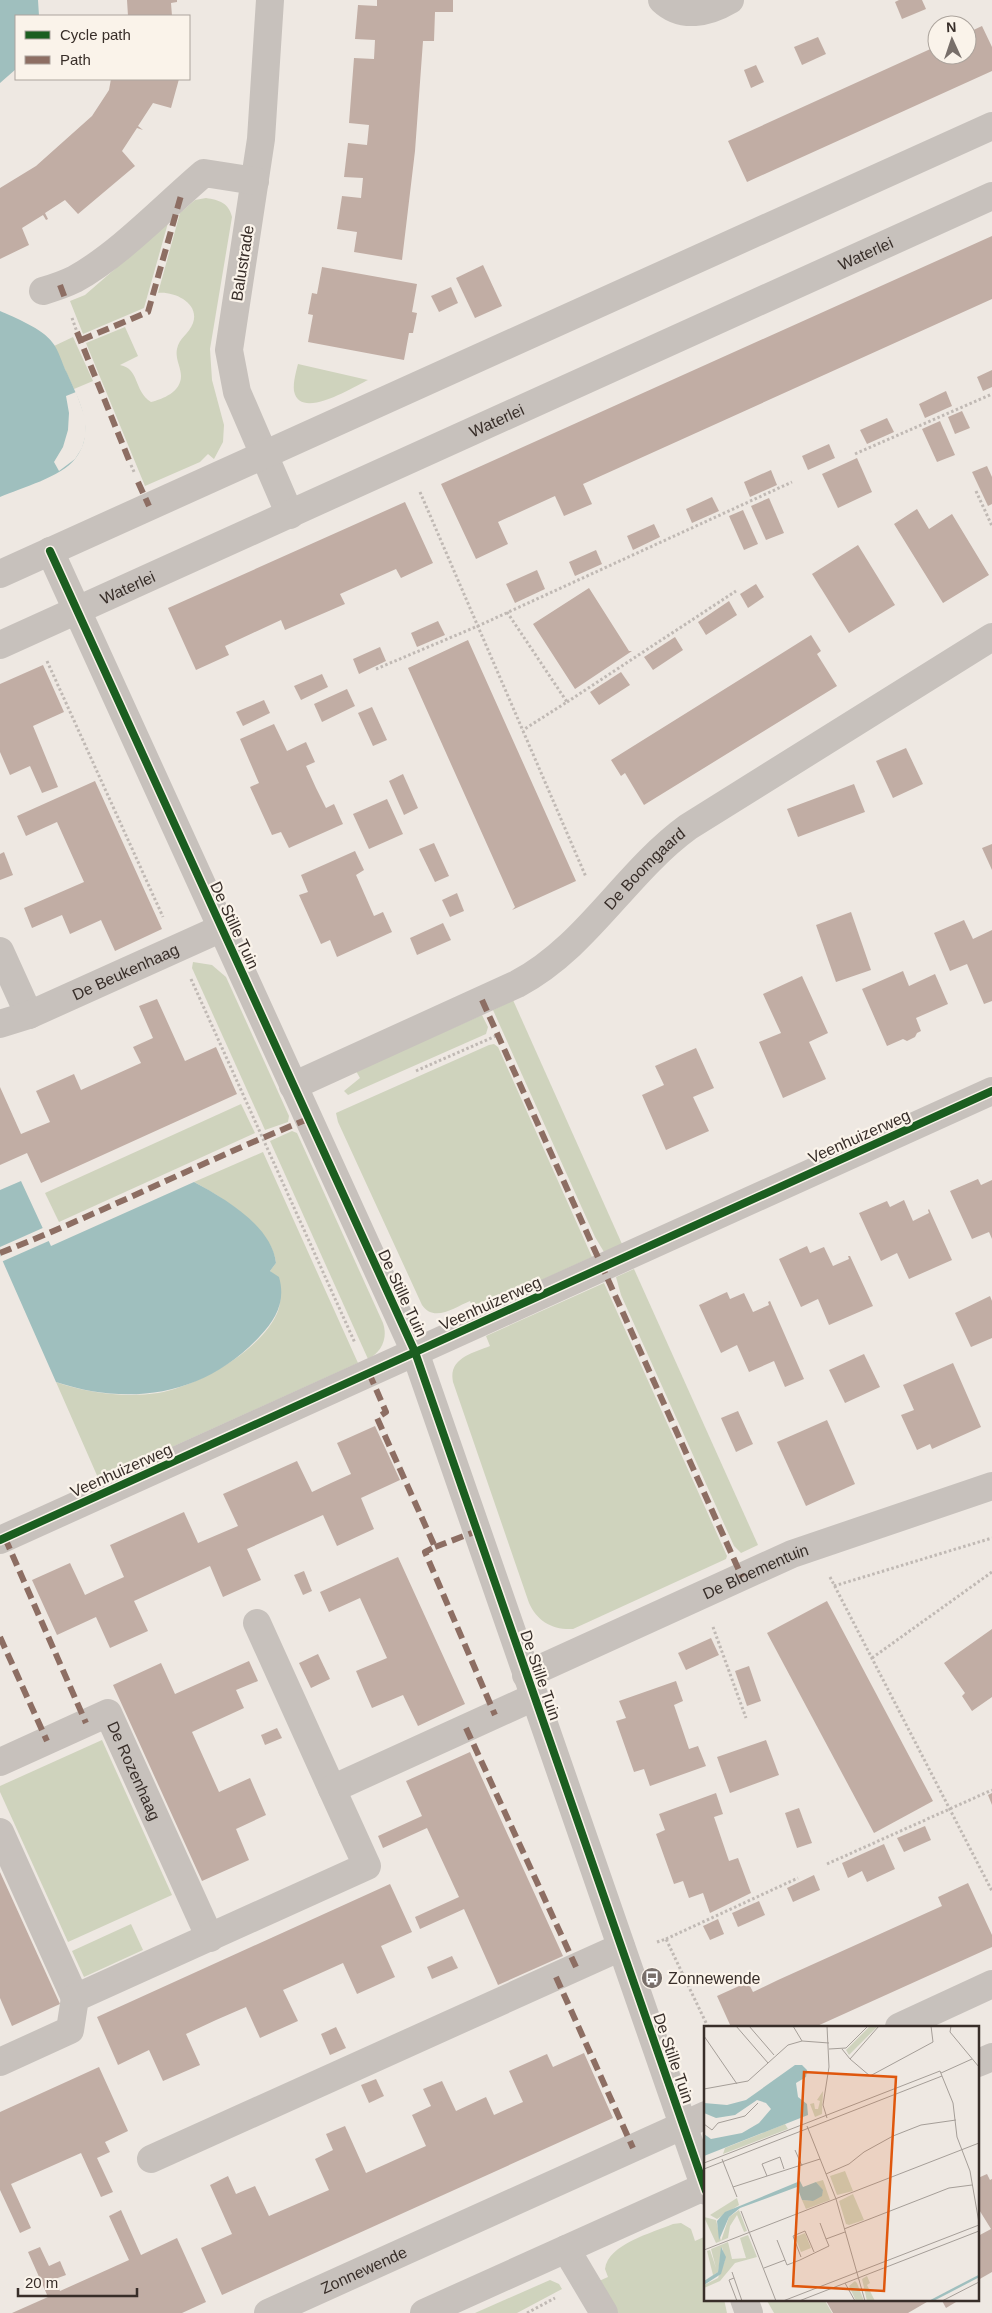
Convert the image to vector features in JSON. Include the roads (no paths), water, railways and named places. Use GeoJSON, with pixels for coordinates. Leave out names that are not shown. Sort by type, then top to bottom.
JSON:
{"type":"FeatureCollection","features":[{"type":"Feature","properties":{"kind":"street","name":"Balustrade"},"geometry":{"type":"LineString","coordinates":[[270,0],[266,87],[256,181],[229,350],[236,392],[290,515]]}},
{"type":"Feature","properties":{"kind":"street"},"geometry":{"type":"LineString","coordinates":[[662,0],[668,6],[690,14],[714,9],[730,0]]}},
{"type":"Feature","properties":{"kind":"street"},"geometry":{"type":"LineString","coordinates":[[0,574],[992,126]]}},
{"type":"Feature","properties":{"kind":"street"},"geometry":{"type":"LineString","coordinates":[[43,291],[74,280],[89,270],[126,241],[204,173],[256,181]]}},
{"type":"Feature","properties":{"kind":"street","name":"Waterlei"},"geometry":{"type":"LineString","coordinates":[[0,645],[992,196]]}},
{"type":"Feature","properties":{"kind":"street","name":"De Stille Tuin"},"geometry":{"type":"LineString","coordinates":[[50,551],[415,1352],[622,1951],[694,2120],[704,2182]]}},
{"type":"Feature","properties":{"kind":"street","name":"De Boomgaard"},"geometry":{"type":"LineString","coordinates":[[293,1086],[530,978],[564,952],[669,842],[688,827],[992,637]]}},
{"type":"Feature","properties":{"kind":"street","name":"De Beukenhaag"},"geometry":{"type":"LineString","coordinates":[[0,1024],[30,1014],[222,928]]}},
{"type":"Feature","properties":{"kind":"street"},"geometry":{"type":"LineString","coordinates":[[0,951],[30,1014]]}},
{"type":"Feature","properties":{"kind":"street","name":"Veenhuizerweg"},"geometry":{"type":"LineString","coordinates":[[0,1540],[992,1091]]}},
{"type":"Feature","properties":{"kind":"street","name":"De Bloementuin"},"geometry":{"type":"LineString","coordinates":[[530,1686],[700,1596],[814,1545],[992,1486]]}},
{"type":"Feature","properties":{"kind":"street"},"geometry":{"type":"LineString","coordinates":[[75,1998],[367,1866],[257,1623]]}},
{"type":"Feature","properties":{"kind":"street"},"geometry":{"type":"LineString","coordinates":[[332,1789],[530,1686]]}},
{"type":"Feature","properties":{"kind":"street","name":"De Rozenhaag"},"geometry":{"type":"LineString","coordinates":[[0,1762],[108,1713],[210,1938]]}},
{"type":"Feature","properties":{"kind":"street"},"geometry":{"type":"LineString","coordinates":[[0,1832],[75,1998],[70,2030],[0,2062]]}},
{"type":"Feature","properties":{"kind":"street"},"geometry":{"type":"LineString","coordinates":[[151,2159],[622,1951]]}},
{"type":"Feature","properties":{"kind":"street"},"geometry":{"type":"LineString","coordinates":[[901,2026],[992,1984]]}},
{"type":"Feature","properties":{"kind":"street"},"geometry":{"type":"LineString","coordinates":[[980,2062],[992,2057]]}},
{"type":"Feature","properties":{"kind":"street","name":"Zonnewende"},"geometry":{"type":"LineString","coordinates":[[268,2313],[694,2120]]}},
{"type":"Feature","properties":{"kind":"street"},"geometry":{"type":"LineString","coordinates":[[424,2313],[704,2188]]}},
{"type":"Feature","properties":{"kind":"street"},"geometry":{"type":"LineString","coordinates":[[566,2249],[604,2313]]}},
{"type":"Feature","properties":{"kind":"street"},"geometry":{"type":"LineString","coordinates":[[744,2300],[749,2313]]}},
{"type":"Feature","properties":{"kind":"water"},"geometry":{"type":"Polygon","coordinates":[[[0,0],[38,0],[39,15],[15,15],[15,70],[0,83],[0,0]]]}},
{"type":"Feature","properties":{"kind":"water"},"geometry":{"type":"Polygon","coordinates":[[[0,311],[35,328],[48,337],[54,345],[81,405],[84,416],[85,438],[75,459],[69,465],[51,477],[0,497],[0,311]]]}},
{"type":"Feature","properties":{"kind":"water"},"geometry":{"type":"Polygon","coordinates":[[[21,1181],[51,1246],[194,1182],[232,1205],[256,1225],[266,1237],[273,1250],[276,1263],[270,1271],[279,1277],[281,1286],[280,1302],[275,1316],[260,1336],[239,1356],[215,1372],[191,1383],[166,1390],[139,1394],[112,1394],[84,1390],[56,1382],[0,1255],[0,1190],[21,1181]]]}},
{"type":"Feature","properties":{"kind":"place","name":"Zonnewende"},"geometry":{"type":"Point","coordinates":[652,1978]}}]}
